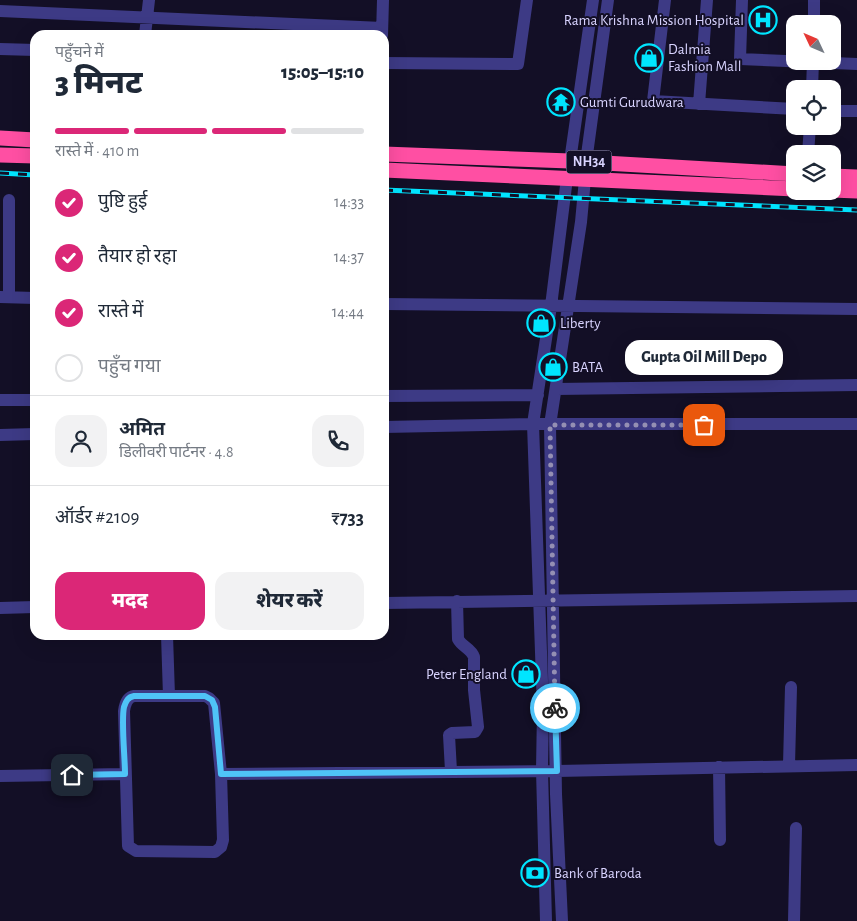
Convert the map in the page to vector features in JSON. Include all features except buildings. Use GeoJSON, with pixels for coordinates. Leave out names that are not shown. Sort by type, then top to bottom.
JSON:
{"type":"FeatureCollection","features":[{"type":"Feature","properties":{"kind":"highway"},"geometry":{"type":"LineString","coordinates":[[0,138],[30,140]]}},
{"type":"Feature","properties":{"kind":"highway","name":"NH34"},"geometry":{"type":"LineString","coordinates":[[389,154],[570,161],[786,173]]}},
{"type":"Feature","properties":{"kind":"highway"},"geometry":{"type":"LineString","coordinates":[[0,155],[30,156]]}},
{"type":"Feature","properties":{"kind":"highway","name":"NH34"},"geometry":{"type":"LineString","coordinates":[[389,170],[786,188]]}},
{"type":"Feature","properties":{"kind":"highway"},"geometry":{"type":"LineString","coordinates":[[841,176],[857,177]]}},
{"type":"Feature","properties":{"kind":"highway"},"geometry":{"type":"LineString","coordinates":[[841,190],[857,191]]}},
{"type":"Feature","properties":{"kind":"street"},"geometry":{"type":"LineString","coordinates":[[146,30],[149,0]]}},
{"type":"Feature","properties":{"kind":"street"},"geometry":{"type":"LineString","coordinates":[[382,30],[383,0]]}},
{"type":"Feature","properties":{"kind":"street"},"geometry":{"type":"LineString","coordinates":[[389,63],[518,64],[527,0]]}},
{"type":"Feature","properties":{"kind":"street"},"geometry":{"type":"LineString","coordinates":[[570,161],[593,0]]}},
{"type":"Feature","properties":{"kind":"street"},"geometry":{"type":"LineString","coordinates":[[586,162],[608,0]]}},
{"type":"Feature","properties":{"kind":"street"},"geometry":{"type":"LineString","coordinates":[[666,0],[653,101],[786,109]]}},
{"type":"Feature","properties":{"kind":"street"},"geometry":{"type":"LineString","coordinates":[[700,104],[707,0]]}},
{"type":"Feature","properties":{"kind":"street"},"geometry":{"type":"LineString","coordinates":[[742,0],[740,59],[786,61]]}},
{"type":"Feature","properties":{"kind":"street"},"geometry":{"type":"LineString","coordinates":[[814,0],[814,15]]}},
{"type":"Feature","properties":{"kind":"street"},"geometry":{"type":"LineString","coordinates":[[0,11],[147,17],[365,30]]}},
{"type":"Feature","properties":{"kind":"street"},"geometry":{"type":"LineString","coordinates":[[0,49],[30,50]]}},
{"type":"Feature","properties":{"kind":"street"},"geometry":{"type":"LineString","coordinates":[[841,63],[857,64]]}},
{"type":"Feature","properties":{"kind":"street"},"geometry":{"type":"LineString","coordinates":[[841,111],[857,111]]}},
{"type":"Feature","properties":{"kind":"street"},"geometry":{"type":"LineString","coordinates":[[562,921],[556,794],[557,771],[534,424],[567,178]]}},
{"type":"Feature","properties":{"kind":"street"},"geometry":{"type":"LineString","coordinates":[[546,921],[542,770],[550,425],[581,222],[585,179]]}},
{"type":"Feature","properties":{"kind":"street"},"geometry":{"type":"LineString","coordinates":[[9,200],[4,297],[30,298]]}},
{"type":"Feature","properties":{"kind":"street"},"geometry":{"type":"LineString","coordinates":[[389,304],[857,309]]}},
{"type":"Feature","properties":{"kind":"street"},"geometry":{"type":"LineString","coordinates":[[556,389],[857,385]]}},
{"type":"Feature","properties":{"kind":"street"},"geometry":{"type":"LineString","coordinates":[[389,396],[538,395]]}},
{"type":"Feature","properties":{"kind":"street"},"geometry":{"type":"LineString","coordinates":[[0,400],[30,400]]}},
{"type":"Feature","properties":{"kind":"street"},"geometry":{"type":"LineString","coordinates":[[389,427],[534,424],[857,424]]}},
{"type":"Feature","properties":{"kind":"street"},"geometry":{"type":"LineString","coordinates":[[0,435],[30,434]]}},
{"type":"Feature","properties":{"kind":"street"},"geometry":{"type":"LineString","coordinates":[[389,603],[857,596]]}},
{"type":"Feature","properties":{"kind":"street"},"geometry":{"type":"LineString","coordinates":[[450,771],[449,735],[452,733],[474,732],[478,727],[474,690],[474,657],[472,652],[458,639],[457,602]]}},
{"type":"Feature","properties":{"kind":"street"},"geometry":{"type":"LineString","coordinates":[[0,608],[30,607]]}},
{"type":"Feature","properties":{"kind":"street"},"geometry":{"type":"LineString","coordinates":[[167,640],[169,696]]}},
{"type":"Feature","properties":{"kind":"street"},"geometry":{"type":"LineString","coordinates":[[789,765],[791,687]]}},
{"type":"Feature","properties":{"kind":"street"},"geometry":{"type":"LineString","coordinates":[[205,696],[209,698],[214,703],[221,774],[223,840],[221,847],[212,853],[136,851],[130,848],[127,843],[125,774],[124,711],[127,700],[130,697],[205,696]]}},
{"type":"Feature","properties":{"kind":"street"},"geometry":{"type":"LineString","coordinates":[[221,774],[557,771],[857,765]]}},
{"type":"Feature","properties":{"kind":"street"},"geometry":{"type":"LineString","coordinates":[[719,767],[720,840]]}},
{"type":"Feature","properties":{"kind":"street"},"geometry":{"type":"LineString","coordinates":[[0,776],[125,774]]}},
{"type":"Feature","properties":{"kind":"street"},"geometry":{"type":"LineString","coordinates":[[794,921],[796,828]]}},
{"type":"Feature","properties":{"kind":"railway"},"geometry":{"type":"LineString","coordinates":[[0,173],[30,175]]}},
{"type":"Feature","properties":{"kind":"railway"},"geometry":{"type":"LineString","coordinates":[[389,190],[857,210]]}},
{"type":"Feature","properties":{"kind":"way so far"},"geometry":{"type":"LineString","coordinates":[[555,708],[550,425],[704,425]]}},
{"type":"Feature","properties":{"kind":"place","name":"Rama Krishna Mission Hospital"},"geometry":{"type":"Point","coordinates":[763,20]}},
{"type":"Feature","properties":{"kind":"place","name":"Dalmia Fashion Mall"},"geometry":{"type":"Point","coordinates":[649,58]}},
{"type":"Feature","properties":{"kind":"place","name":"Gumti Gurudwara"},"geometry":{"type":"Point","coordinates":[561,102]}},
{"type":"Feature","properties":{"kind":"place","name":"Liberty"},"geometry":{"type":"Point","coordinates":[541,323]}},
{"type":"Feature","properties":{"kind":"place","name":"BATA"},"geometry":{"type":"Point","coordinates":[553,367]}},
{"type":"Feature","properties":{"kind":"place","name":"Gupta Oil Mill Depo"},"geometry":{"type":"Point","coordinates":[704,425]}},
{"type":"Feature","properties":{"kind":"place","name":"Peter England"},"geometry":{"type":"Point","coordinates":[526,674]}},
{"type":"Feature","properties":{"kind":"place","name":"Bank of Baroda"},"geometry":{"type":"Point","coordinates":[535,873]}},
{"type":"Feature","properties":{"kind":"route"},"geometry":{"type":"LineString","coordinates":[[72,775],[125,774],[124,711],[127,700],[134,696],[205,696],[212,700],[215,707],[221,774],[557,771],[555,708]]}}]}
